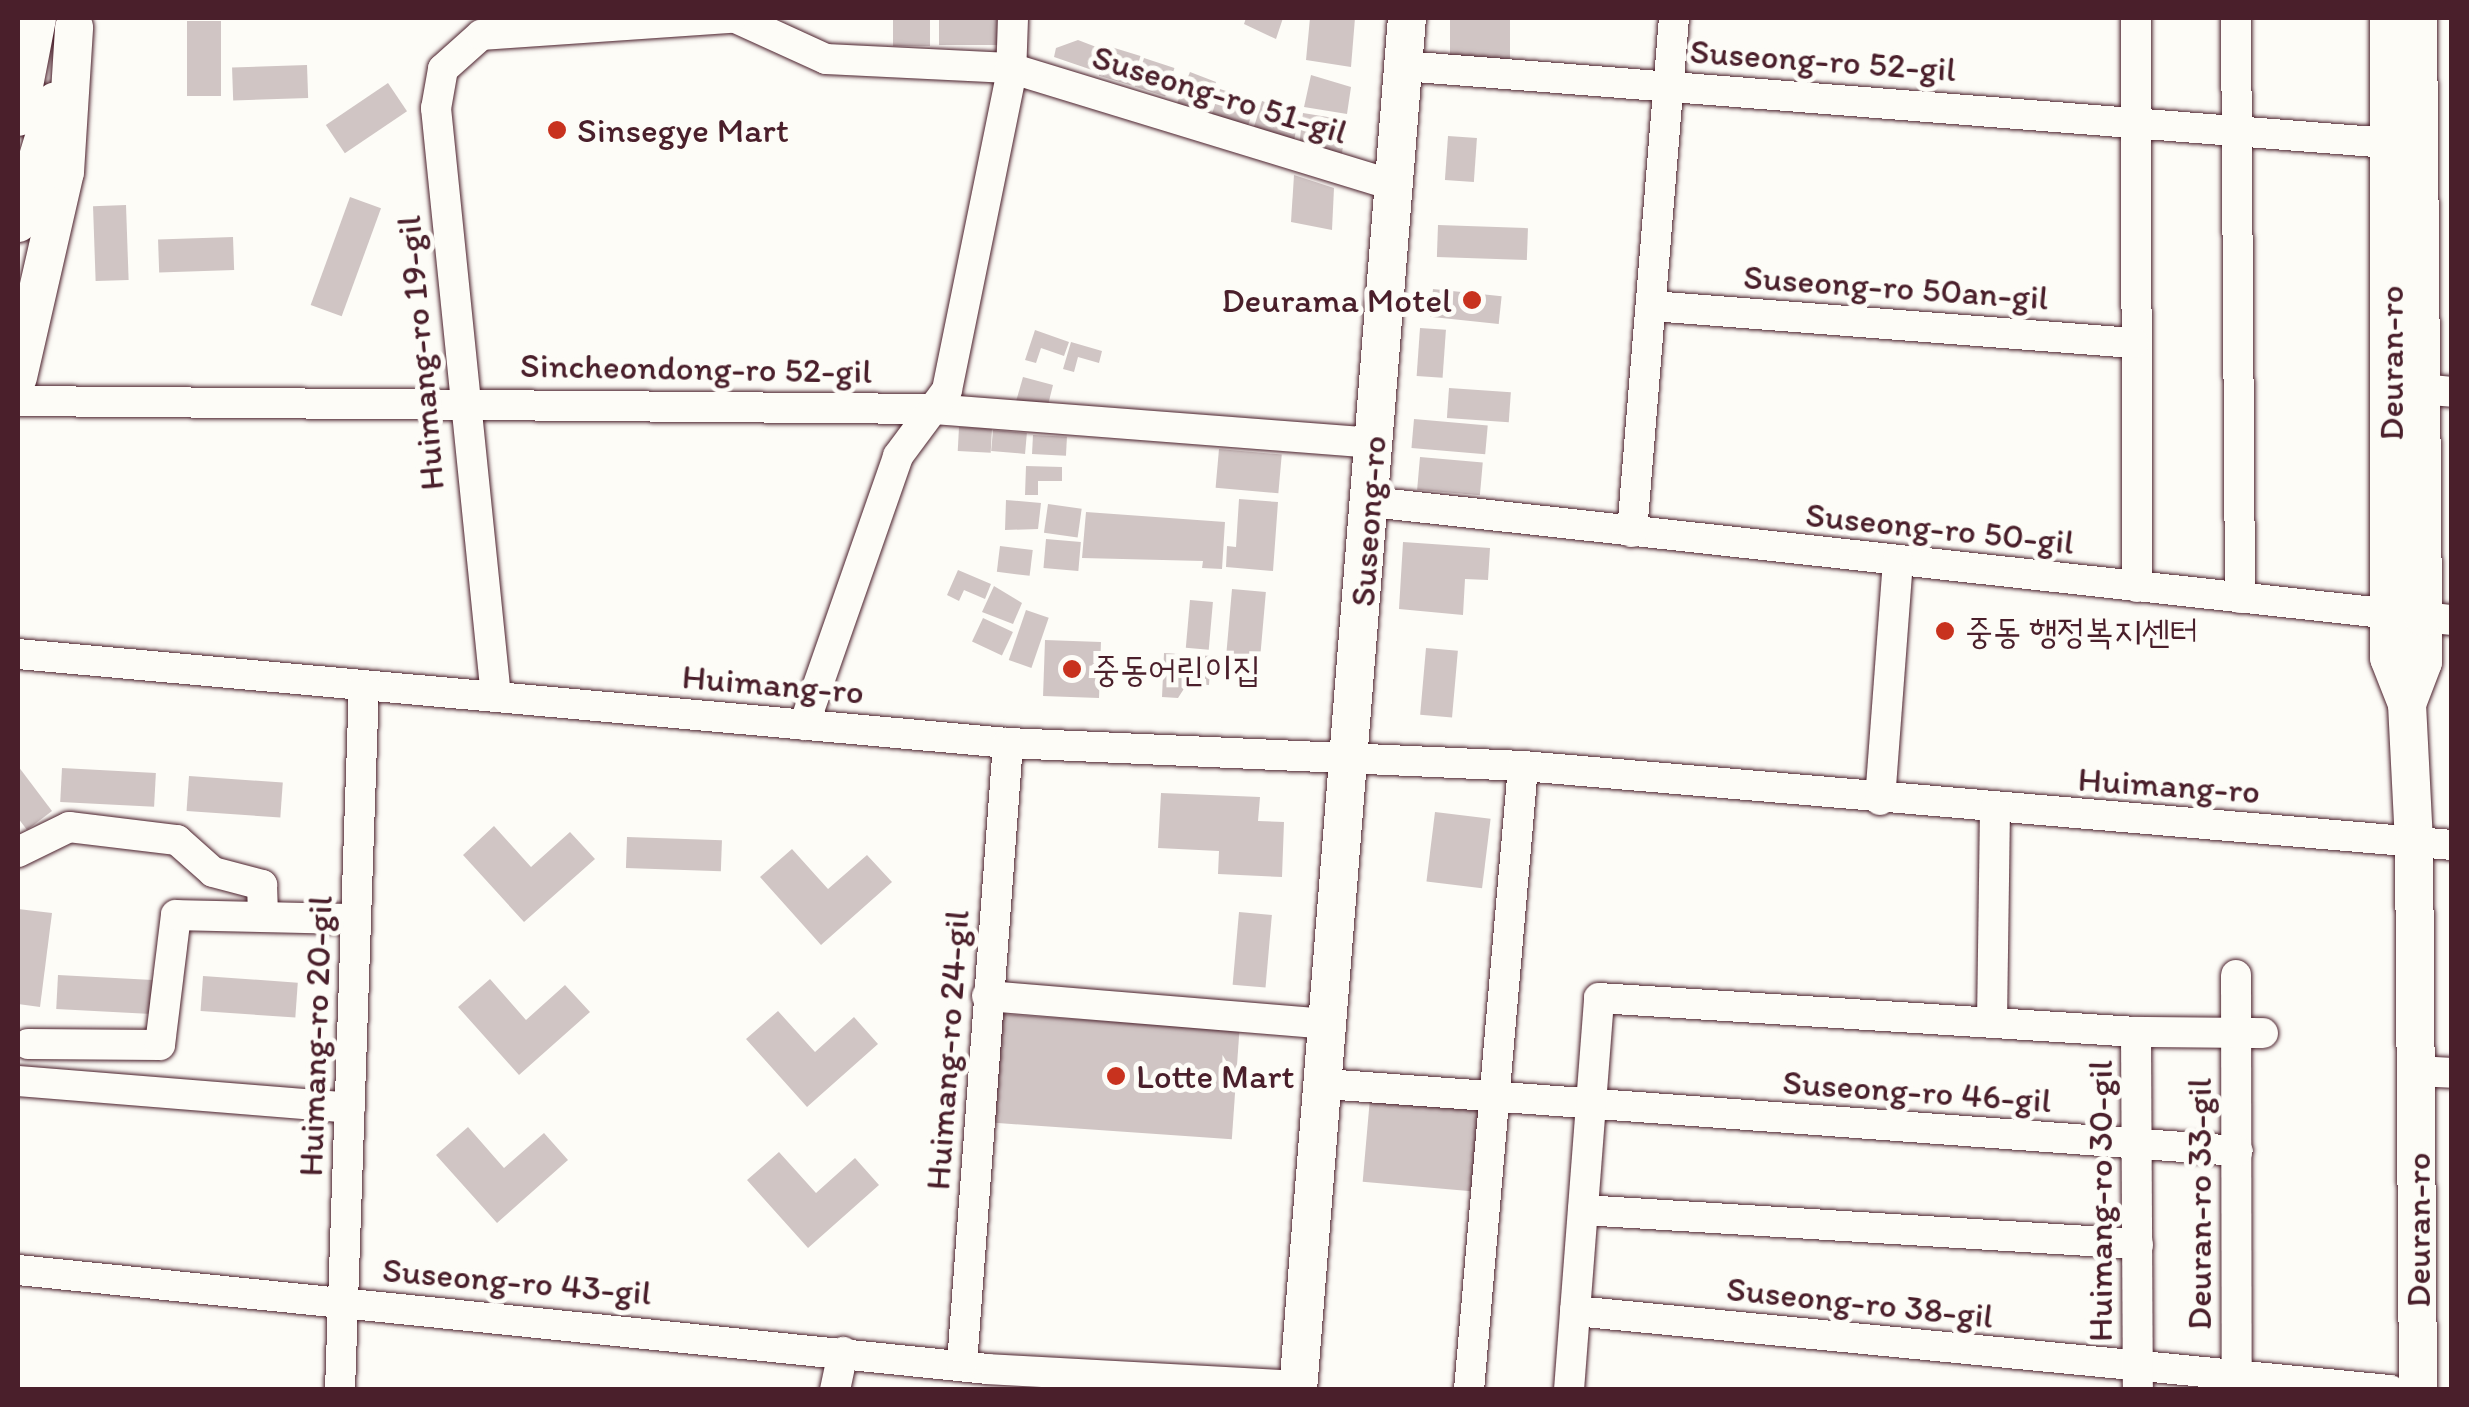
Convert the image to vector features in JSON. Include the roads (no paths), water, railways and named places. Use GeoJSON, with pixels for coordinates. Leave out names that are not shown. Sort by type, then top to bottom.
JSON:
{"type":"FeatureCollection","features":[{"type":"Feature","properties":{"kind":"main road"},"geometry":{"type":"LineString","coordinates":[[18,117],[37,18]]}},
{"type":"Feature","properties":{"kind":"main road","name":"Suseong-ro"},"geometry":{"type":"LineString","coordinates":[[1298,1388],[1352,757],[1407,18]]}},
{"type":"Feature","properties":{"kind":"main road","name":"Deuran-ro"},"geometry":{"type":"LineString","coordinates":[[2389,18],[2389,143],[2422,617]]}},
{"type":"Feature","properties":{"kind":"main road","name":"Deuran-ro"},"geometry":{"type":"LineString","coordinates":[[2418,18],[2436,390],[2422,617],[2389,658],[2407,704],[2414,841],[2434,1072],[2418,1390]]}},
{"type":"Feature","properties":{"kind":"main road"},"geometry":{"type":"LineString","coordinates":[[18,223],[75,22]]}},
{"type":"Feature","properties":{"kind":"main road"},"geometry":{"type":"LineString","coordinates":[[18,377],[65,172],[75,22]]}},
{"type":"Feature","properties":{"kind":"street","name":"Suseong-ro 51-gil"},"geometry":{"type":"LineString","coordinates":[[479,26],[733,18],[826,59],[1010,68],[1393,186]]}},
{"type":"Feature","properties":{"kind":"street"},"geometry":{"type":"LineString","coordinates":[[804,724],[898,456],[947,390],[1010,68],[1013,18]]}},
{"type":"Feature","properties":{"kind":"street"},"geometry":{"type":"LineString","coordinates":[[1632,532],[1674,18]]}},
{"type":"Feature","properties":{"kind":"street"},"geometry":{"type":"LineString","coordinates":[[2136,18],[2136,587]]}},
{"type":"Feature","properties":{"kind":"street"},"geometry":{"type":"LineString","coordinates":[[2236,18],[2240,598]]}},
{"type":"Feature","properties":{"kind":"street","name":"Huimang-ro 19-gil"},"geometry":{"type":"LineString","coordinates":[[479,26],[443,70],[436,108],[460,402],[496,698]]}},
{"type":"Feature","properties":{"kind":"street","name":"Suseong-ro 52-gil"},"geometry":{"type":"LineString","coordinates":[[1403,66],[2237,125],[2389,143]]}},
{"type":"Feature","properties":{"kind":"street","name":"Suseong-ro 50an-gil"},"geometry":{"type":"LineString","coordinates":[[1652,306],[2134,343]]}},
{"type":"Feature","properties":{"kind":"street","name":"Sincheondong-ro 52-gil"},"geometry":{"type":"LineString","coordinates":[[18,401],[933,409],[1373,444]]}},
{"type":"Feature","properties":{"kind":"street","name":"Suseong-ro 50-gil"},"geometry":{"type":"LineString","coordinates":[[1371,502],[2422,617]]}},
{"type":"Feature","properties":{"kind":"street"},"geometry":{"type":"LineString","coordinates":[[1880,800],[1898,561]]}},
{"type":"Feature","properties":{"kind":"street","name":"Huimang-ro"},"geometry":{"type":"LineString","coordinates":[[18,654],[1008,742],[1523,766],[1995,810],[2452,845]]}},
{"type":"Feature","properties":{"kind":"street","name":"Huimang-ro 20-gil"},"geometry":{"type":"LineString","coordinates":[[340,1390],[364,686]]}},
{"type":"Feature","properties":{"kind":"street","name":"Huimang-ro 24-gil"},"geometry":{"type":"LineString","coordinates":[[978,1374],[988,996],[1008,742]]}},
{"type":"Feature","properties":{"kind":"street"},"geometry":{"type":"LineString","coordinates":[[1469,1390],[1490,1096],[1523,766]]}},
{"type":"Feature","properties":{"kind":"street"},"geometry":{"type":"LineString","coordinates":[[1992,1023],[1995,810]]}},
{"type":"Feature","properties":{"kind":"street"},"geometry":{"type":"LineString","coordinates":[[18,852],[69,827],[176,840],[213,872],[262,885],[263,916]]}},
{"type":"Feature","properties":{"kind":"street"},"geometry":{"type":"LineString","coordinates":[[28,1044],[160,1045],[168,1029],[170,921],[185,914],[356,919]]}},
{"type":"Feature","properties":{"kind":"street","name":"Deuran-ro 33-gil"},"geometry":{"type":"LineString","coordinates":[[2236,975],[2249,1033],[2238,1151],[2237,1382]]}},
{"type":"Feature","properties":{"kind":"street"},"geometry":{"type":"LineString","coordinates":[[988,996],[1330,1024]]}},
{"type":"Feature","properties":{"kind":"street","name":"Suseong-ro 46-gil"},"geometry":{"type":"LineString","coordinates":[[1590,1105],[1599,998],[1992,1023]]}},
{"type":"Feature","properties":{"kind":"street","name":"Huimang-ro 30-gil"},"geometry":{"type":"LineString","coordinates":[[1992,1023],[2136,1032],[2138,1378]]}},
{"type":"Feature","properties":{"kind":"street"},"geometry":{"type":"LineString","coordinates":[[2136,1032],[2249,1033]]}},
{"type":"Feature","properties":{"kind":"street"},"geometry":{"type":"LineString","coordinates":[[18,1081],[350,1108]]}},
{"type":"Feature","properties":{"kind":"street","name":"Suseong-ro 46-gil"},"geometry":{"type":"LineString","coordinates":[[1324,1084],[2238,1151]]}},
{"type":"Feature","properties":{"kind":"street"},"geometry":{"type":"LineString","coordinates":[[1569,1390],[1590,1105]]}},
{"type":"Feature","properties":{"kind":"street","name":"Suseong-ro 38-gil"},"geometry":{"type":"LineString","coordinates":[[1582,1210],[2138,1244]]}},
{"type":"Feature","properties":{"kind":"street","name":"Suseong-ro 43-gil"},"geometry":{"type":"LineString","coordinates":[[18,1270],[843,1352],[978,1374],[1298,1388]]}},
{"type":"Feature","properties":{"kind":"street","name":"Suseong-ro 38-gil"},"geometry":{"type":"LineString","coordinates":[[1575,1311],[2138,1378]]}},
{"type":"Feature","properties":{"kind":"street"},"geometry":{"type":"LineString","coordinates":[[835,1390],[843,1352]]}},
{"type":"Feature","properties":{"kind":"street","name":"Deuran-ro 33-gil"},"geometry":{"type":"LineString","coordinates":[[2138,1378],[2390,1390]]}},
{"type":"Feature","properties":{"kind":"place","name":"Sinsegye Mart"},"geometry":{"type":"Point","coordinates":[557,130]}},
{"type":"Feature","properties":{"kind":"place","name":"Deurama Motel"},"geometry":{"type":"Point","coordinates":[1472,300]}},
{"type":"Feature","properties":{"kind":"place","name":"중동 행정복지센터"},"geometry":{"type":"Point","coordinates":[1945,631]}},
{"type":"Feature","properties":{"kind":"place","name":"중동어린이집"},"geometry":{"type":"Point","coordinates":[1072,669]}},
{"type":"Feature","properties":{"kind":"place","name":"Lotte Mart"},"geometry":{"type":"Point","coordinates":[1116,1076]}}]}
